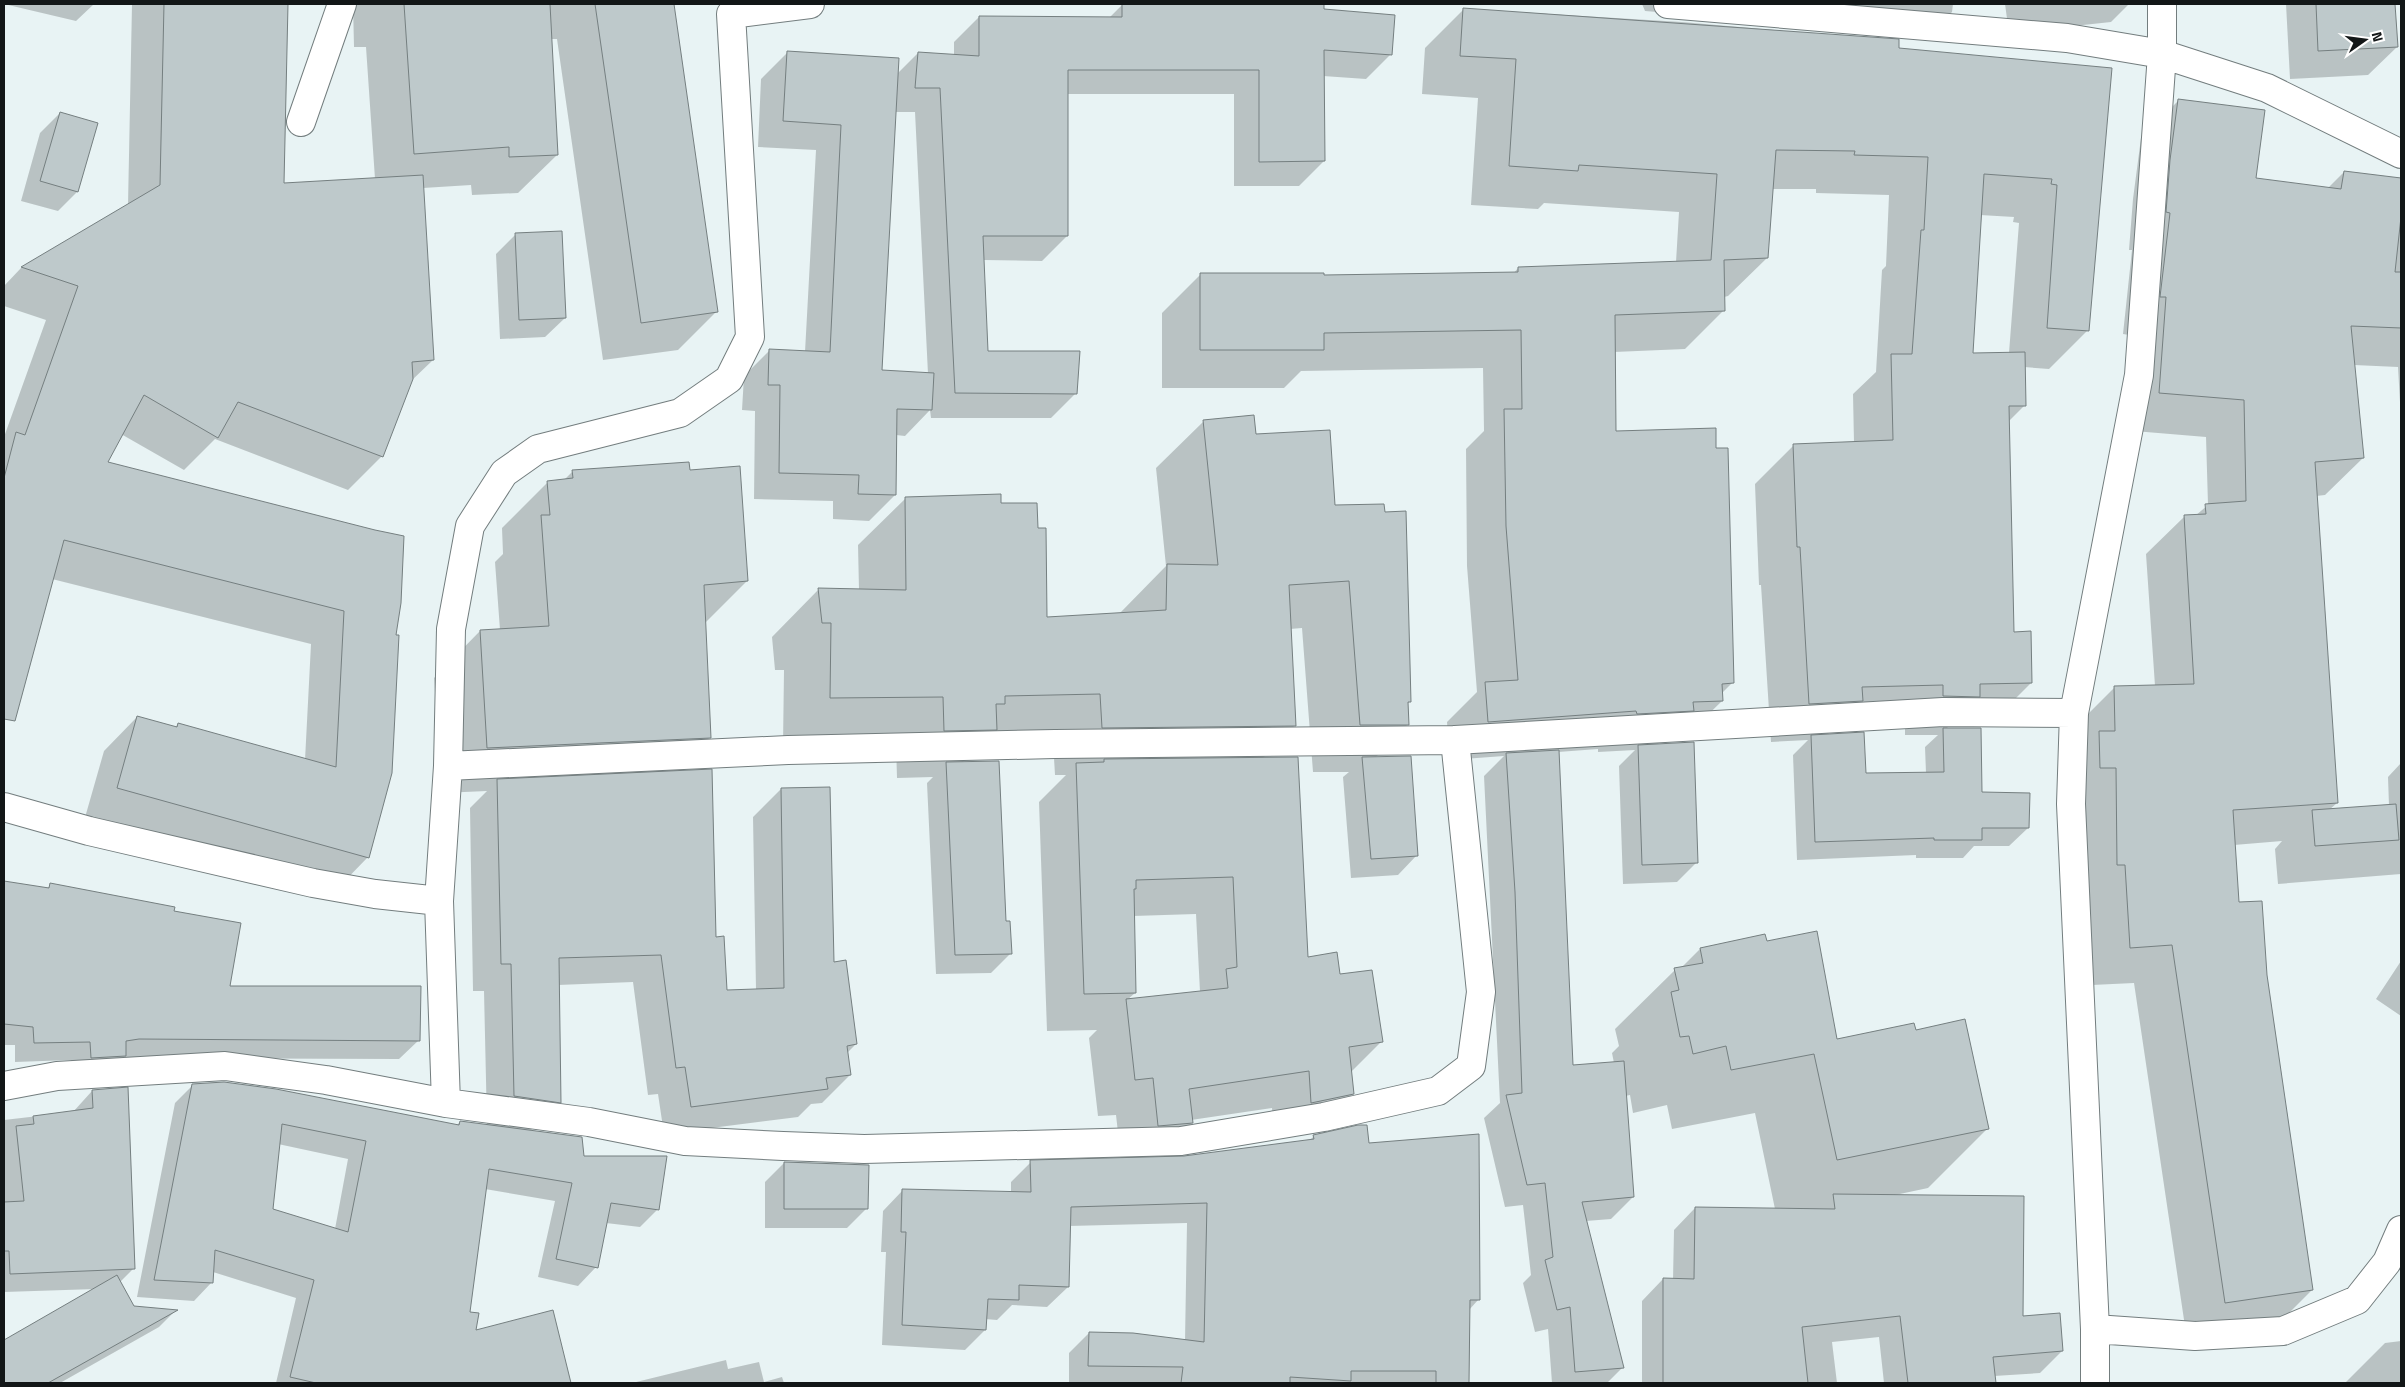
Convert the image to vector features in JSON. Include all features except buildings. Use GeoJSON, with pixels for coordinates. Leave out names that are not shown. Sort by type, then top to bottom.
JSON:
{"type":"FeatureCollection","features":[{"type":"Feature","properties":{"kind":"street"},"geometry":{"type":"LineString","coordinates":[[301,122],[342,4]]}},
{"type":"Feature","properties":{"kind":"street"},"geometry":{"type":"LineString","coordinates":[[446,1104],[439,900],[448,766],[451,629],[470,526],[504,473],[538,449],[680,413],[729,379],[750,337],[730,9],[810,4]]}},
{"type":"Feature","properties":{"kind":"street"},"geometry":{"type":"LineString","coordinates":[[1668,4],[2067,38],[2162,54],[2267,88],[2401,154]]}},
{"type":"Feature","properties":{"kind":"street"},"geometry":{"type":"LineString","coordinates":[[2095,1383],[2095,1329],[2071,804],[2074,713],[2139,375],[2162,54],[2162,4]]}},
{"type":"Feature","properties":{"kind":"street"},"geometry":{"type":"LineString","coordinates":[[448,766],[788,750],[1055,744],[1455,740],[1943,712],[2074,713]]}},
{"type":"Feature","properties":{"kind":"street"},"geometry":{"type":"LineString","coordinates":[[4,1086],[57,1076],[225,1066],[326,1080],[446,1104],[589,1122],[685,1141],[864,1149],[1181,1141],[1324,1117],[1438,1091],[1471,1066],[1481,992],[1455,740]]}},
{"type":"Feature","properties":{"kind":"street"},"geometry":{"type":"LineString","coordinates":[[4,807],[89,831],[313,883],[375,894],[439,900]]}},
{"type":"Feature","properties":{"kind":"street"},"geometry":{"type":"LineString","coordinates":[[2095,1329],[2195,1336],[2283,1331],[2357,1300],[2387,1262],[2401,1230]]}}]}
